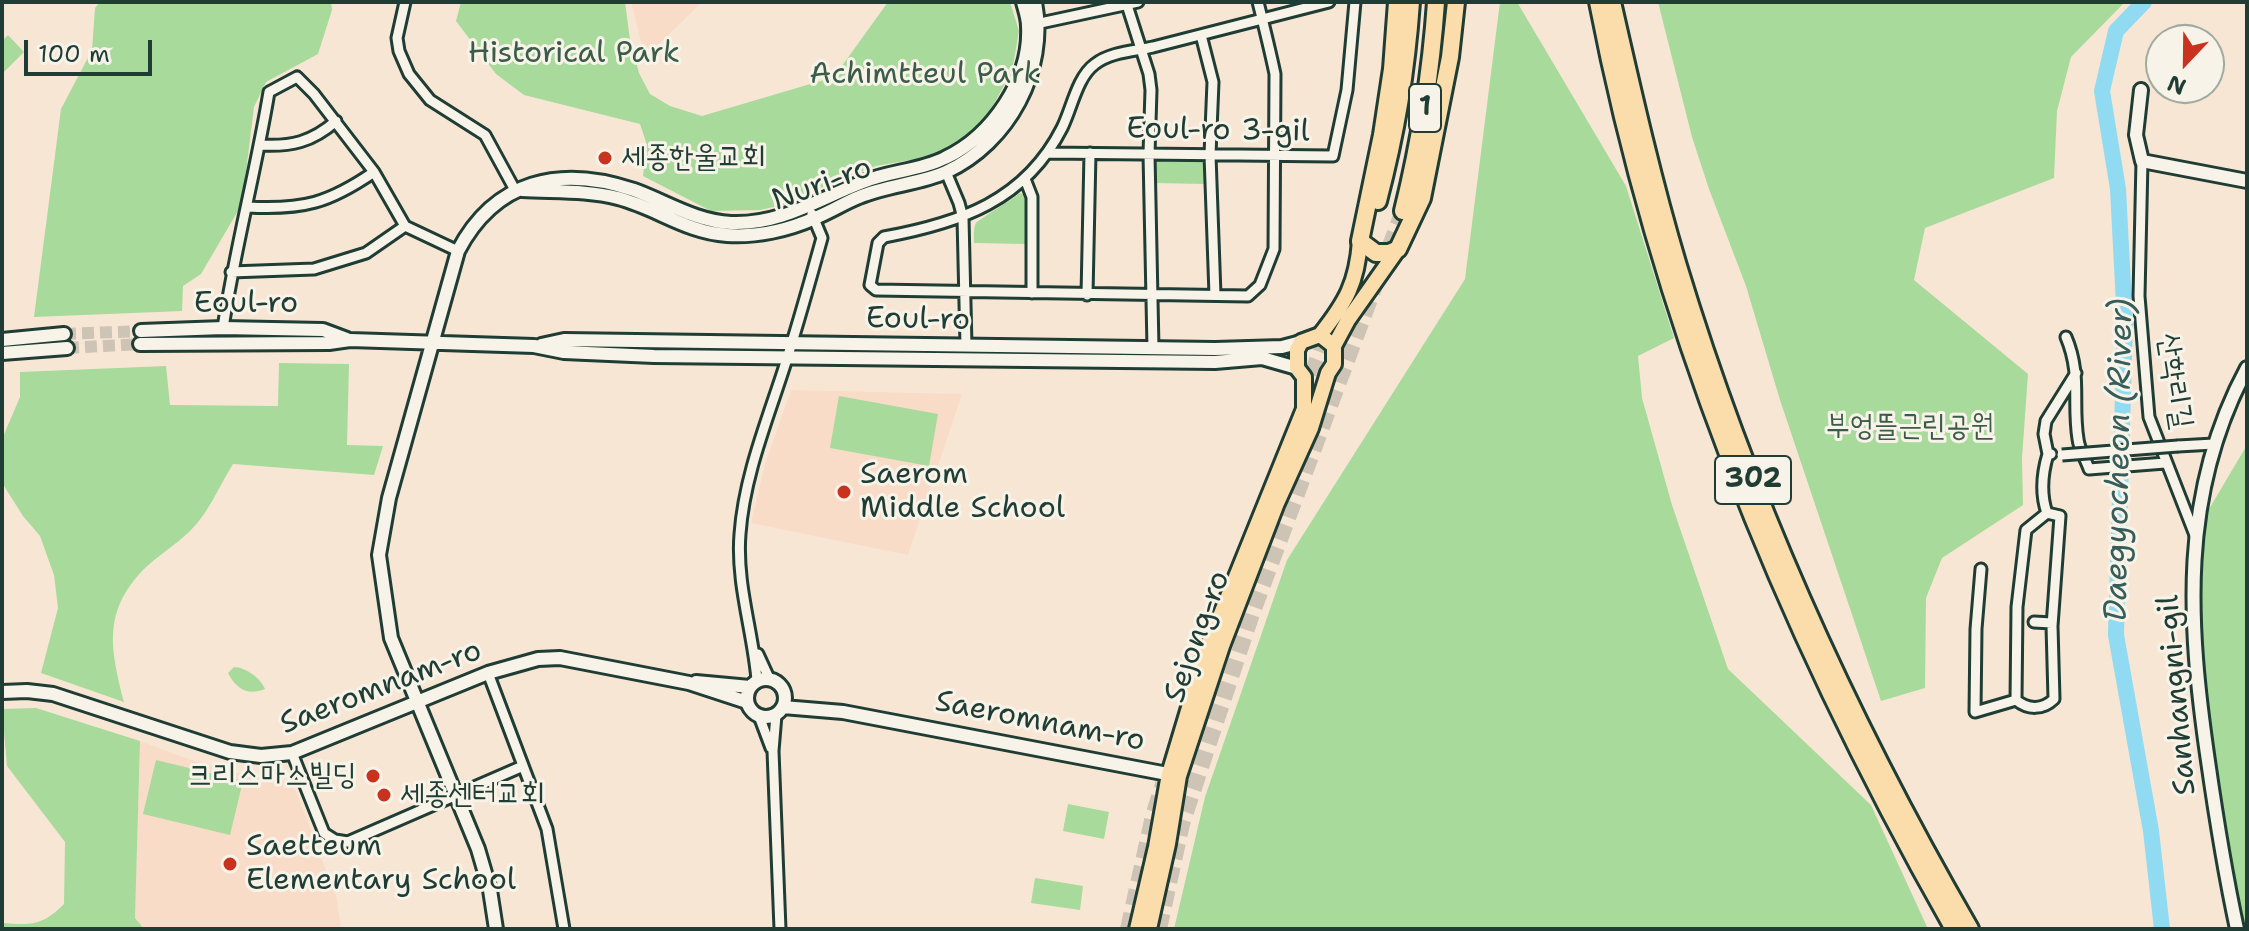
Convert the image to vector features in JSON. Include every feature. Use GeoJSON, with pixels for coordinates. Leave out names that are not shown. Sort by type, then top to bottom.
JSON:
{"type":"FeatureCollection","features":[{"type":"Feature","properties":{"kind":"highway"},"geometry":{"type":"LineString","coordinates":[[1397,2],[1390,82],[1360,241],[1376,253],[1398,249],[1422,198],[1450,57],[1456,2]]}},
{"type":"Feature","properties":{"kind":"highway","name":"1"},"geometry":{"type":"LineString","coordinates":[[1377,205],[1395,137],[1411,2]]}},
{"type":"Feature","properties":{"kind":"highway","name":"1"},"geometry":{"type":"LineString","coordinates":[[1403,211],[1420,142],[1436,2]]}},
{"type":"Feature","properties":{"kind":"highway","name":"302"},"geometry":{"type":"LineString","coordinates":[[1598,2],[1625,124],[1667,272],[1711,408],[1764,547],[1828,692],[1905,843],[1954,929]]}},
{"type":"Feature","properties":{"kind":"highway","name":"302"},"geometry":{"type":"LineString","coordinates":[[1612,2],[1638,119],[1678,266],[1723,400],[1770,525],[1915,835],[1970,929]]}},
{"type":"Feature","properties":{"kind":"main road"},"geometry":{"type":"LineString","coordinates":[[1301,342],[1320,335],[1348,297],[1355,279],[1360,241]]}},
{"type":"Feature","properties":{"kind":"main road","name":"Sejong-ro"},"geometry":{"type":"LineString","coordinates":[[1149,929],[1168,844],[1174,775],[1277,503],[1311,428],[1336,356],[1334,346],[1348,320],[1398,249]]}},
{"type":"Feature","properties":{"kind":"main road"},"geometry":{"type":"LineString","coordinates":[[1320,335],[1334,346]]}},
{"type":"Feature","properties":{"kind":"main road","name":"Sejong-ro"},"geometry":{"type":"LineString","coordinates":[[1137,929],[1206,651],[1300,423],[1306,398],[1297,350],[1301,342]]}},
{"type":"Feature","properties":{"kind":"main road"},"geometry":{"type":"LineString","coordinates":[[1300,372],[1320,377],[1328,373]]}},
{"type":"Feature","properties":{"kind":"street"},"geometry":{"type":"LineString","coordinates":[[405,2],[397,38],[409,74],[430,100],[485,135],[515,190]]}},
{"type":"Feature","properties":{"kind":"street","name":"Nuri-ro"},"geometry":{"type":"LineString","coordinates":[[812,213],[866,180],[945,159],[975,139],[998,115],[1018,77],[1034,25],[1023,2]]}},
{"type":"Feature","properties":{"kind":"street","name":"Nuri-ro"},"geometry":{"type":"LineString","coordinates":[[496,929],[490,890],[478,849],[453,795],[391,638],[379,555],[389,498],[458,251],[479,217],[495,202],[540,180],[564,178],[630,189],[703,219],[730,223],[812,213],[946,172],[980,150],[1007,123],[1031,71],[1035,2]]}},
{"type":"Feature","properties":{"kind":"street"},"geometry":{"type":"LineString","coordinates":[[1258,2],[1262,19],[1275,74],[1274,249],[1267,274],[1248,296],[1087,295],[872,288],[869,281],[878,243],[884,237],[963,218],[989,205],[1025,179],[1048,153],[1063,127],[1087,71],[1106,58],[1201,35],[1262,19],[1329,2]]}},
{"type":"Feature","properties":{"kind":"street","name":"Eoul-ro 3-gil"},"geometry":{"type":"LineString","coordinates":[[1048,153],[1333,156],[1347,90],[1355,2]]}},
{"type":"Feature","properties":{"kind":"street"},"geometry":{"type":"LineString","coordinates":[[1034,25],[1132,3],[1151,90],[1149,154],[1153,348]]}},
{"type":"Feature","properties":{"kind":"street"},"geometry":{"type":"LineString","coordinates":[[1201,35],[1213,82],[1210,155],[1215,295]]}},
{"type":"Feature","properties":{"kind":"street"},"geometry":{"type":"LineString","coordinates":[[223,328],[231,272],[248,207],[269,92],[297,77],[336,121],[374,172],[405,226],[458,251]]}},
{"type":"Feature","properties":{"kind":"street"},"geometry":{"type":"LineString","coordinates":[[2141,90],[2136,135],[2142,161],[2247,181]]}},
{"type":"Feature","properties":{"kind":"street"},"geometry":{"type":"LineString","coordinates":[[260,145],[286,147],[307,142],[336,121]]}},
{"type":"Feature","properties":{"kind":"street","name":"Eoul-ro 3-gil"},"geometry":{"type":"LineString","coordinates":[[1087,295],[1090,153]]}},
{"type":"Feature","properties":{"kind":"street","name":"산학리길"},"geometry":{"type":"LineString","coordinates":[[2142,161],[2140,320],[2149,417],[2195,535]]}},
{"type":"Feature","properties":{"kind":"street"},"geometry":{"type":"LineString","coordinates":[[248,207],[279,209],[309,205],[334,197],[374,172]]}},
{"type":"Feature","properties":{"kind":"street"},"geometry":{"type":"LineString","coordinates":[[946,172],[963,218],[966,346]]}},
{"type":"Feature","properties":{"kind":"street"},"geometry":{"type":"LineString","coordinates":[[1025,179],[1032,197],[1032,293]]}},
{"type":"Feature","properties":{"kind":"street"},"geometry":{"type":"LineString","coordinates":[[773,751],[759,716],[747,702],[759,682],[739,567],[740,535],[743,508],[762,434],[790,351],[822,238],[812,213]]}},
{"type":"Feature","properties":{"kind":"street"},"geometry":{"type":"LineString","coordinates":[[231,272],[314,269],[366,253],[405,226]]}},
{"type":"Feature","properties":{"kind":"street","name":"Eoul-ro"},"geometry":{"type":"LineString","coordinates":[[350,340],[323,330],[223,328],[140,337],[534,346],[564,340],[790,351],[1215,362],[1262,358],[1300,372]]}},
{"type":"Feature","properties":{"kind":"street","name":"산학리길"},"geometry":{"type":"LineString","coordinates":[[2066,337],[2074,355],[2078,440],[2089,469],[2165,463]]}},
{"type":"Feature","properties":{"kind":"street"},"geometry":{"type":"LineString","coordinates":[[2,340],[65,341],[2,353]]}},
{"type":"Feature","properties":{"kind":"street","name":"Eoul-ro"},"geometry":{"type":"LineString","coordinates":[[790,351],[966,346],[1282,347],[1301,342]]}},
{"type":"Feature","properties":{"kind":"street","name":"Sanhangni-gil"},"geometry":{"type":"LineString","coordinates":[[2237,929],[2226,877],[2195,670],[2193,614],[2195,535],[2214,444],[2247,368]]}},
{"type":"Feature","properties":{"kind":"street"},"geometry":{"type":"LineString","coordinates":[[2047,513],[2042,475],[2048,454],[2044,434],[2046,421],[2076,373]]}},
{"type":"Feature","properties":{"kind":"street"},"geometry":{"type":"LineString","coordinates":[[2048,454],[2214,444]]}},
{"type":"Feature","properties":{"kind":"street"},"geometry":{"type":"LineString","coordinates":[[2047,513],[2060,516],[2052,623],[2054,699],[2046,706],[2031,708],[2022,706],[2016,700],[2017,607],[2026,530],[2047,513]]}},
{"type":"Feature","properties":{"kind":"street"},"geometry":{"type":"LineString","coordinates":[[1981,569],[1976,629],[1975,712],[2016,700]]}},
{"type":"Feature","properties":{"kind":"street"},"geometry":{"type":"LineString","coordinates":[[2034,622],[2052,623]]}},
{"type":"Feature","properties":{"kind":"street","name":"Saeromnam-ro"},"geometry":{"type":"LineString","coordinates":[[2,692],[53,694],[230,752],[261,756],[292,753],[488,673],[538,659],[560,658],[689,683],[747,702]]}},
{"type":"Feature","properties":{"kind":"street"},"geometry":{"type":"LineString","coordinates":[[488,673],[547,829],[558,877],[564,929]]}},
{"type":"Feature","properties":{"kind":"street"},"geometry":{"type":"LineString","coordinates":[[759,682],[780,684],[781,705],[773,751],[780,929]]}},
{"type":"Feature","properties":{"kind":"street","name":"Saeromnam-ro"},"geometry":{"type":"LineString","coordinates":[[689,683],[759,682]]}},
{"type":"Feature","properties":{"kind":"street"},"geometry":{"type":"LineString","coordinates":[[759,716],[781,705]]}},
{"type":"Feature","properties":{"kind":"street","name":"Saeromnam-ro"},"geometry":{"type":"LineString","coordinates":[[781,705],[843,712],[1174,775]]}},
{"type":"Feature","properties":{"kind":"street"},"geometry":{"type":"LineString","coordinates":[[292,753],[324,833],[335,840],[348,842],[523,766]]}},
{"type":"Feature","properties":{"kind":"shaded area"},"geometry":{"type":"Polygon","coordinates":[[[631,2],[702,2],[645,58],[631,2]]]}},
{"type":"Feature","properties":{"kind":"shaded area","name":"Saerom Middle School"},"geometry":{"type":"Polygon","coordinates":[[[791,390],[962,394],[908,555],[751,523],[765,464],[791,390]]]}},
{"type":"Feature","properties":{"kind":"shaded area","name":"Saetteum Elementary School"},"geometry":{"type":"Polygon","coordinates":[[[140,741],[194,761],[250,776],[288,781],[296,791],[337,899],[341,929],[144,929],[135,918],[140,741]]]}},
{"type":"Feature","properties":{"kind":"green space"},"geometry":{"type":"Polygon","coordinates":[[[100,2],[331,2],[332,10],[318,54],[266,82],[254,107],[242,204],[201,274],[183,286],[182,311],[34,317],[61,109],[92,50],[95,8],[100,2]]]}},
{"type":"Feature","properties":{"kind":"green space","name":"Achimtteul Park"},"geometry":{"type":"Polygon","coordinates":[[[461,2],[625,2],[630,40],[639,73],[650,94],[670,106],[702,116],[834,77],[888,2],[1010,2],[1019,31],[1012,71],[985,120],[945,154],[876,166],[839,179],[787,204],[760,210],[711,211],[643,176],[647,145],[640,124],[524,95],[496,74],[456,21],[461,2]]]}},
{"type":"Feature","properties":{"kind":"green space"},"geometry":{"type":"Polygon","coordinates":[[[1500,2],[1517,2],[1626,186],[1674,338],[1638,356],[1642,398],[1672,505],[1728,669],[1871,805],[1928,929],[1174,929],[1205,797],[1287,560],[1465,279],[1500,2]]]}},
{"type":"Feature","properties":{"kind":"green space","name":"부엉뜰근린공원"},"geometry":{"type":"Polygon","coordinates":[[[1658,2],[2125,2],[2071,57],[2057,111],[2054,178],[1925,228],[1914,280],[2028,374],[2022,458],[2023,505],[1942,558],[1926,598],[1925,688],[1881,701],[1780,400],[1746,286],[1692,137],[1658,2]]]}},
{"type":"Feature","properties":{"kind":"green space"},"geometry":{"type":"Polygon","coordinates":[[[8,35],[24,52],[2,74],[2,41],[8,35]]]}},
{"type":"Feature","properties":{"kind":"green space"},"geometry":{"type":"Polygon","coordinates":[[[1157,156],[1200,157],[1205,161],[1205,184],[1154,183],[1154,161],[1157,156]]]}},
{"type":"Feature","properties":{"kind":"green space"},"geometry":{"type":"Polygon","coordinates":[[[1020,193],[1027,196],[1026,244],[974,243],[976,223],[1020,193]]]}},
{"type":"Feature","properties":{"kind":"green space"},"geometry":{"type":"Polygon","coordinates":[[[279,363],[349,364],[347,445],[383,446],[374,475],[233,464],[197,523],[143,570],[121,601],[113,633],[113,649],[124,702],[41,673],[58,608],[54,575],[40,536],[4,486],[2,471],[2,439],[20,397],[20,372],[166,366],[170,405],[278,406],[279,363]]]}},
{"type":"Feature","properties":{"kind":"green space"},"geometry":{"type":"Polygon","coordinates":[[[839,396],[938,414],[929,466],[830,448],[839,396]]]}},
{"type":"Feature","properties":{"kind":"green space"},"geometry":{"type":"Polygon","coordinates":[[[2247,445],[2247,929],[2237,929],[2197,683],[2199,526],[2247,445]]]}},
{"type":"Feature","properties":{"kind":"green space"},"geometry":{"type":"Polygon","coordinates":[[[234,667],[252,674],[265,689],[253,692],[239,687],[228,673],[234,667]]]}},
{"type":"Feature","properties":{"kind":"green space"},"geometry":{"type":"Polygon","coordinates":[[[36,708],[140,741],[135,918],[144,929],[2,929],[2,923],[29,924],[43,920],[64,904],[65,842],[7,766],[2,709],[36,708]]]}},
{"type":"Feature","properties":{"kind":"green space"},"geometry":{"type":"Polygon","coordinates":[[[156,760],[243,781],[230,835],[143,814],[156,760]]]}},
{"type":"Feature","properties":{"kind":"green space"},"geometry":{"type":"Polygon","coordinates":[[[1068,804],[1109,812],[1104,839],[1063,831],[1068,804]]]}},
{"type":"Feature","properties":{"kind":"green space"},"geometry":{"type":"Polygon","coordinates":[[[1035,878],[1083,886],[1080,910],[1031,903],[1035,878]]]}},
{"type":"Feature","properties":{"kind":"waterway","name":"Daegyocheon (River)"},"geometry":{"type":"LineString","coordinates":[[2144,2],[2116,31],[2102,91],[2118,189],[2125,324],[2116,635],[2151,831],[2162,929]]}},
{"type":"Feature","properties":{"kind":"tunnel"},"geometry":{"type":"LineString","coordinates":[[1159,929],[1182,824],[1252,614],[1403,211]]}},
{"type":"Feature","properties":{"kind":"tunnel"},"geometry":{"type":"LineString","coordinates":[[1303,397],[1330,326]]}},
{"type":"Feature","properties":{"kind":"tunnel"},"geometry":{"type":"LineString","coordinates":[[64,334],[141,331]]}},
{"type":"Feature","properties":{"kind":"tunnel"},"geometry":{"type":"LineString","coordinates":[[67,348],[140,344]]}},
{"type":"Feature","properties":{"kind":"tunnel"},"geometry":{"type":"LineString","coordinates":[[1128,929],[1163,784]]}},
{"type":"Feature","properties":{"kind":"place","name":"세종한울교회"},"geometry":{"type":"Point","coordinates":[605,158]}},
{"type":"Feature","properties":{"kind":"place","name":"Saerom Middle School"},"geometry":{"type":"Point","coordinates":[844,492]}},
{"type":"Feature","properties":{"kind":"place","name":"크리스마스빌딩"},"geometry":{"type":"Point","coordinates":[373,776]}},
{"type":"Feature","properties":{"kind":"place","name":"세종센터교회"},"geometry":{"type":"Point","coordinates":[384,795]}},
{"type":"Feature","properties":{"kind":"place","name":"Saetteum Elementary School"},"geometry":{"type":"Point","coordinates":[230,864]}},
{"type":"Feature","properties":{"kind":"park label","name":"Historical Park"},"geometry":{"type":"Point","coordinates":[574,54]}}]}
